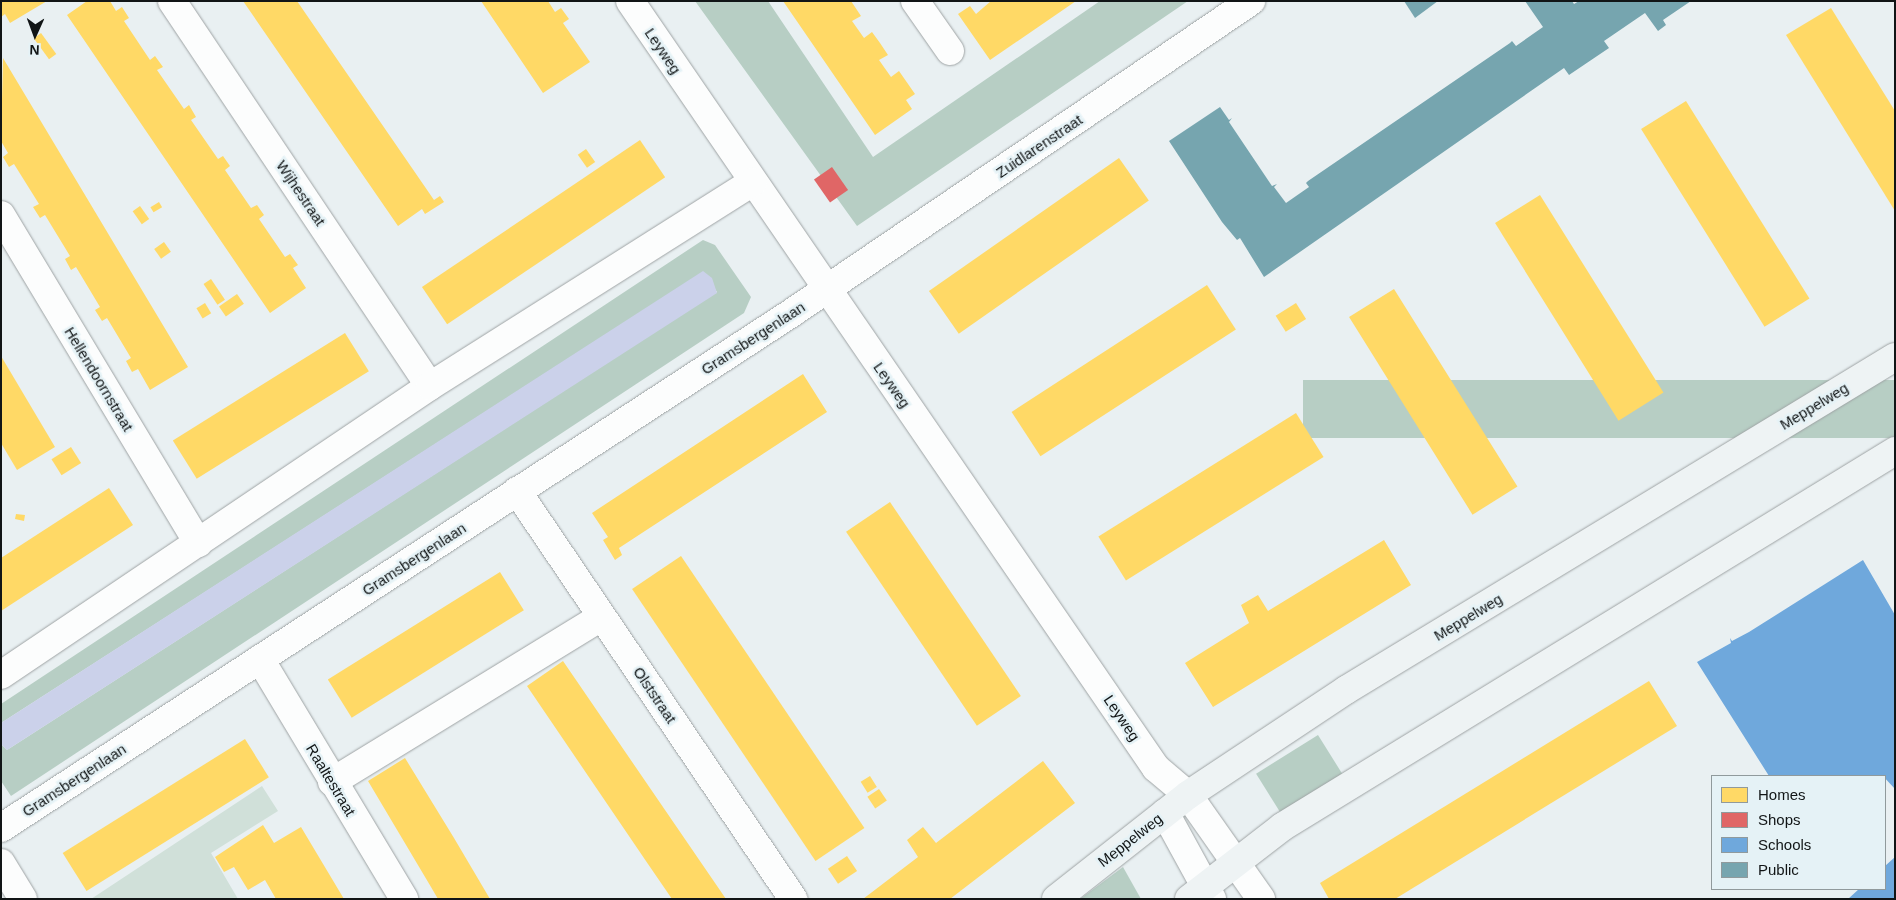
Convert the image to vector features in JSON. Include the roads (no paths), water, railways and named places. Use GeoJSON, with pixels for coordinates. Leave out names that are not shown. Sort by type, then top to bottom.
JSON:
{"type":"FeatureCollection","features":[{"type":"Feature","properties":{"kind":"main road","name":"Meppelweg"},"geometry":{"type":"LineString","coordinates":[[1056,899],[1188,795],[1346,690],[1895,357]]}},
{"type":"Feature","properties":{"kind":"main road"},"geometry":{"type":"LineString","coordinates":[[1201,895],[1235,861],[1379,766],[1895,451]]}},
{"type":"Feature","properties":{"kind":"street","name":"Wijhestraat"},"geometry":{"type":"LineString","coordinates":[[172,1],[430,386]]}},
{"type":"Feature","properties":{"kind":"street","name":"Leyweg"},"geometry":{"type":"LineString","coordinates":[[630,1],[826,290],[1156,768],[1188,795],[1262,899]]}},
{"type":"Feature","properties":{"kind":"street"},"geometry":{"type":"LineString","coordinates":[[915,1],[950,51]]}},
{"type":"Feature","properties":{"kind":"street","name":"Zuidlarenstraat"},"geometry":{"type":"LineString","coordinates":[[826,290],[1251,1]]}},
{"type":"Feature","properties":{"kind":"street"},"geometry":{"type":"LineString","coordinates":[[1,675],[430,386],[753,182]]}},
{"type":"Feature","properties":{"kind":"street","name":"Hellendoornstraat"},"geometry":{"type":"LineString","coordinates":[[1,216],[198,543]]}},
{"type":"Feature","properties":{"kind":"street","name":"Gramsbergenlaan"},"geometry":{"type":"LineString","coordinates":[[1,828],[826,290]]}},
{"type":"Feature","properties":{"kind":"street","name":"Olststraat"},"geometry":{"type":"LineString","coordinates":[[517,491],[793,899]]}},
{"type":"Feature","properties":{"kind":"street"},"geometry":{"type":"LineString","coordinates":[[332,782],[601,617]]}},
{"type":"Feature","properties":{"kind":"street","name":"Raaltestraat"},"geometry":{"type":"LineString","coordinates":[[260,659],[332,782],[404,899]]}},
{"type":"Feature","properties":{"kind":"street","name":"Leyweg"},"geometry":{"type":"LineString","coordinates":[[1156,768],[1165,813],[1201,895]]}},
{"type":"Feature","properties":{"kind":"street"},"geometry":{"type":"LineString","coordinates":[[1,863],[23,899]]}},
{"type":"Feature","properties":{"kind":"water"},"geometry":{"type":"Polygon","coordinates":[[[703,271],[712,278],[717,293],[7,750],[1,744],[1,723],[703,271]]]}}]}
